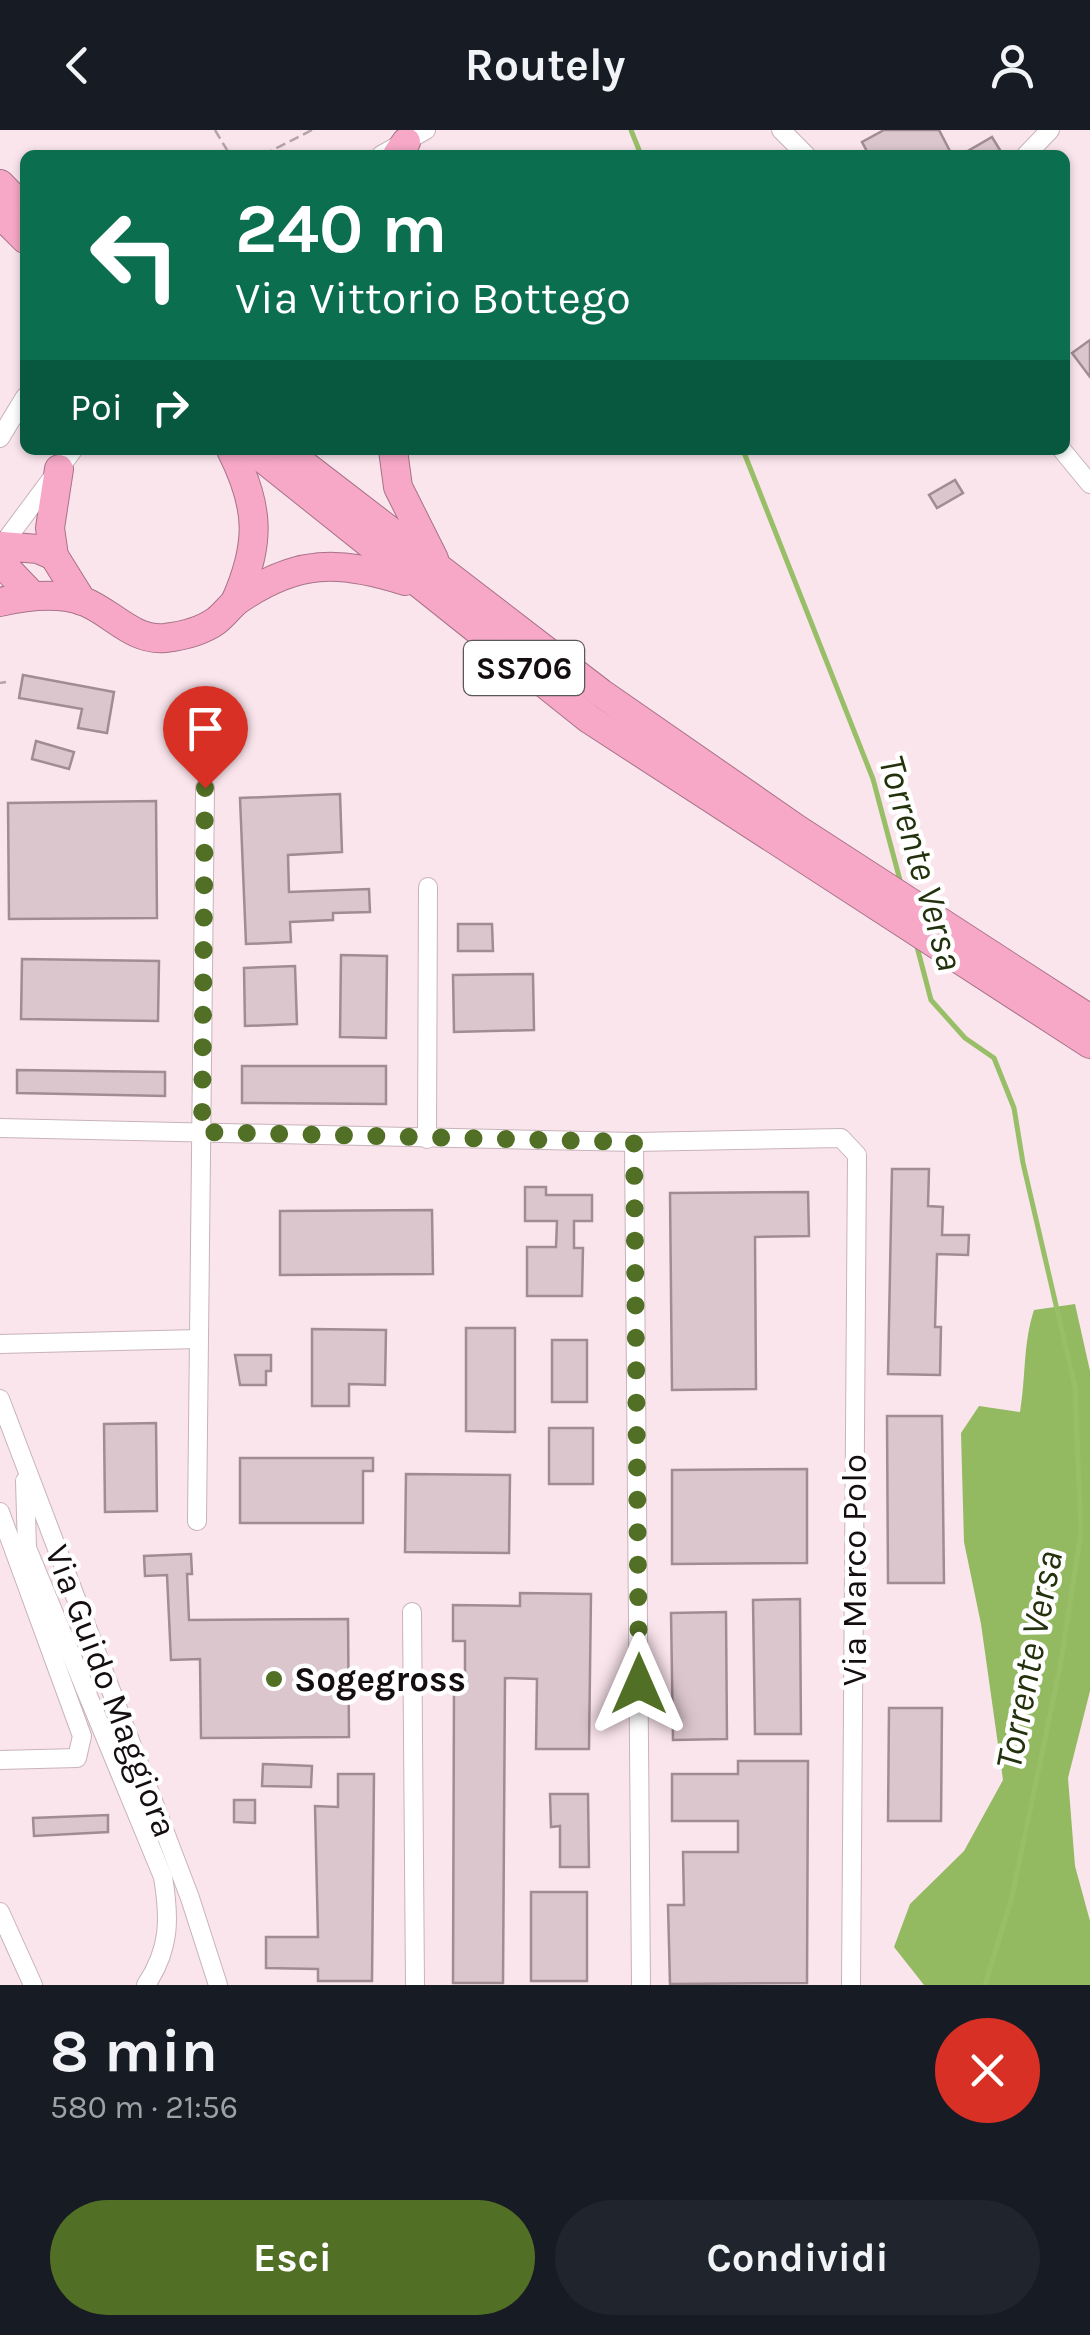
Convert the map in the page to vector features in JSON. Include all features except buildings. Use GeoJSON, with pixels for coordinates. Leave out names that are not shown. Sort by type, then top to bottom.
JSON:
{"type":"FeatureCollection","features":[{"type":"Feature","properties":{"kind":"highway"},"geometry":{"type":"LineString","coordinates":[[0,184],[20,205]]}},
{"type":"Feature","properties":{"kind":"highway"},"geometry":{"type":"LineString","coordinates":[[0,214],[20,234]]}},
{"type":"Feature","properties":{"kind":"highway"},"geometry":{"type":"LineString","coordinates":[[233,455],[248,485],[256,525],[250,568],[235,602]]}},
{"type":"Feature","properties":{"kind":"highway","name":"SS706"},"geometry":{"type":"LineString","coordinates":[[259,455],[430,578],[798,829],[1090,1044]]}},
{"type":"Feature","properties":{"kind":"highway","name":"SS706"},"geometry":{"type":"LineString","coordinates":[[291,455],[589,720],[814,864],[1090,1019]]}},
{"type":"Feature","properties":{"kind":"highway"},"geometry":{"type":"LineString","coordinates":[[0,602],[31,594],[82,601],[143,637],[154,638],[199,630],[268,582],[302,569],[340,565],[430,578],[398,487],[394,455]]}},
{"type":"Feature","properties":{"kind":"highway"},"geometry":{"type":"LineString","coordinates":[[66,459],[50,528],[54,556],[82,601]]}},
{"type":"Feature","properties":{"kind":"highway"},"geometry":{"type":"LineString","coordinates":[[31,594],[7,569],[1,547],[38,549],[54,556]]}},
{"type":"Feature","properties":{"kind":"street"},"geometry":{"type":"LineString","coordinates":[[781,130],[801,150]]}},
{"type":"Feature","properties":{"kind":"street"},"geometry":{"type":"LineString","coordinates":[[1031,150],[1050,130]]}},
{"type":"Feature","properties":{"kind":"street"},"geometry":{"type":"LineString","coordinates":[[0,438],[20,406]]}},
{"type":"Feature","properties":{"kind":"street"},"geometry":{"type":"LineString","coordinates":[[1066,455],[1090,484]]}},
{"type":"Feature","properties":{"kind":"street"},"geometry":{"type":"LineString","coordinates":[[1,547],[66,459]]}},
{"type":"Feature","properties":{"kind":"street"},"geometry":{"type":"LineString","coordinates":[[197,1522],[205,788]]}},
{"type":"Feature","properties":{"kind":"street"},"geometry":{"type":"LineString","coordinates":[[427,1139],[428,886]]}},
{"type":"Feature","properties":{"kind":"street"},"geometry":{"type":"LineString","coordinates":[[0,1128],[634,1142],[641,1985]]}},
{"type":"Feature","properties":{"kind":"street","name":"Via Marco Polo"},"geometry":{"type":"LineString","coordinates":[[634,1142],[841,1138],[857,1155],[851,1985]]}},
{"type":"Feature","properties":{"kind":"street"},"geometry":{"type":"LineString","coordinates":[[0,1344],[198,1339]]}},
{"type":"Feature","properties":{"kind":"street","name":"Via Guido Maggiora"},"geometry":{"type":"LineString","coordinates":[[0,1400],[190,1898],[218,1985]]}},
{"type":"Feature","properties":{"kind":"street"},"geometry":{"type":"LineString","coordinates":[[25,1465],[27,1548],[164,1877],[170,1916],[168,1937],[162,1959],[146,1985]]}},
{"type":"Feature","properties":{"kind":"street"},"geometry":{"type":"LineString","coordinates":[[0,1512],[82,1736],[77,1758],[0,1760]]}},
{"type":"Feature","properties":{"kind":"street"},"geometry":{"type":"LineString","coordinates":[[412,1612],[415,1985]]}},
{"type":"Feature","properties":{"kind":"street"},"geometry":{"type":"LineString","coordinates":[[0,1912],[34,1985]]}},
{"type":"Feature","properties":{"kind":"path"},"geometry":{"type":"LineString","coordinates":[[273,150],[312,130]]}},
{"type":"Feature","properties":{"kind":"path"},"geometry":{"type":"LineString","coordinates":[[0,683],[6,682]]}},
{"type":"Feature","properties":{"kind":"green space"},"geometry":{"type":"Polygon","coordinates":[[[1075,1304],[1090,1371],[1090,1691],[1068,1778],[1075,1866],[1090,1921],[1090,1985],[924,1985],[894,1947],[910,1904],[964,1851],[1003,1780],[981,1624],[964,1542],[961,1433],[979,1406],[1020,1412],[1034,1310],[1075,1304]]]}},
{"type":"Feature","properties":{"kind":"waterway","name":"Torrente Versa"},"geometry":{"type":"LineString","coordinates":[[631,130],[639,150]]}},
{"type":"Feature","properties":{"kind":"waterway","name":"Torrente Versa"},"geometry":{"type":"LineString","coordinates":[[745,455],[873,779],[901,884]]}},
{"type":"Feature","properties":{"kind":"waterway","name":"Torrente Versa"},"geometry":{"type":"LineString","coordinates":[[916,943],[931,1000],[965,1038],[994,1058],[1014,1108],[1075,1387],[1081,1533],[1060,1667],[1012,1897],[985,1985]]}},
{"type":"Feature","properties":{"kind":"place","name":"Sogegross"},"geometry":{"type":"Point","coordinates":[274,1679]}},
{"type":"Feature","properties":{"kind":"route"},"geometry":{"type":"LineString","coordinates":[[205,788],[202,1132],[634,1142],[639,1684]]}}]}
